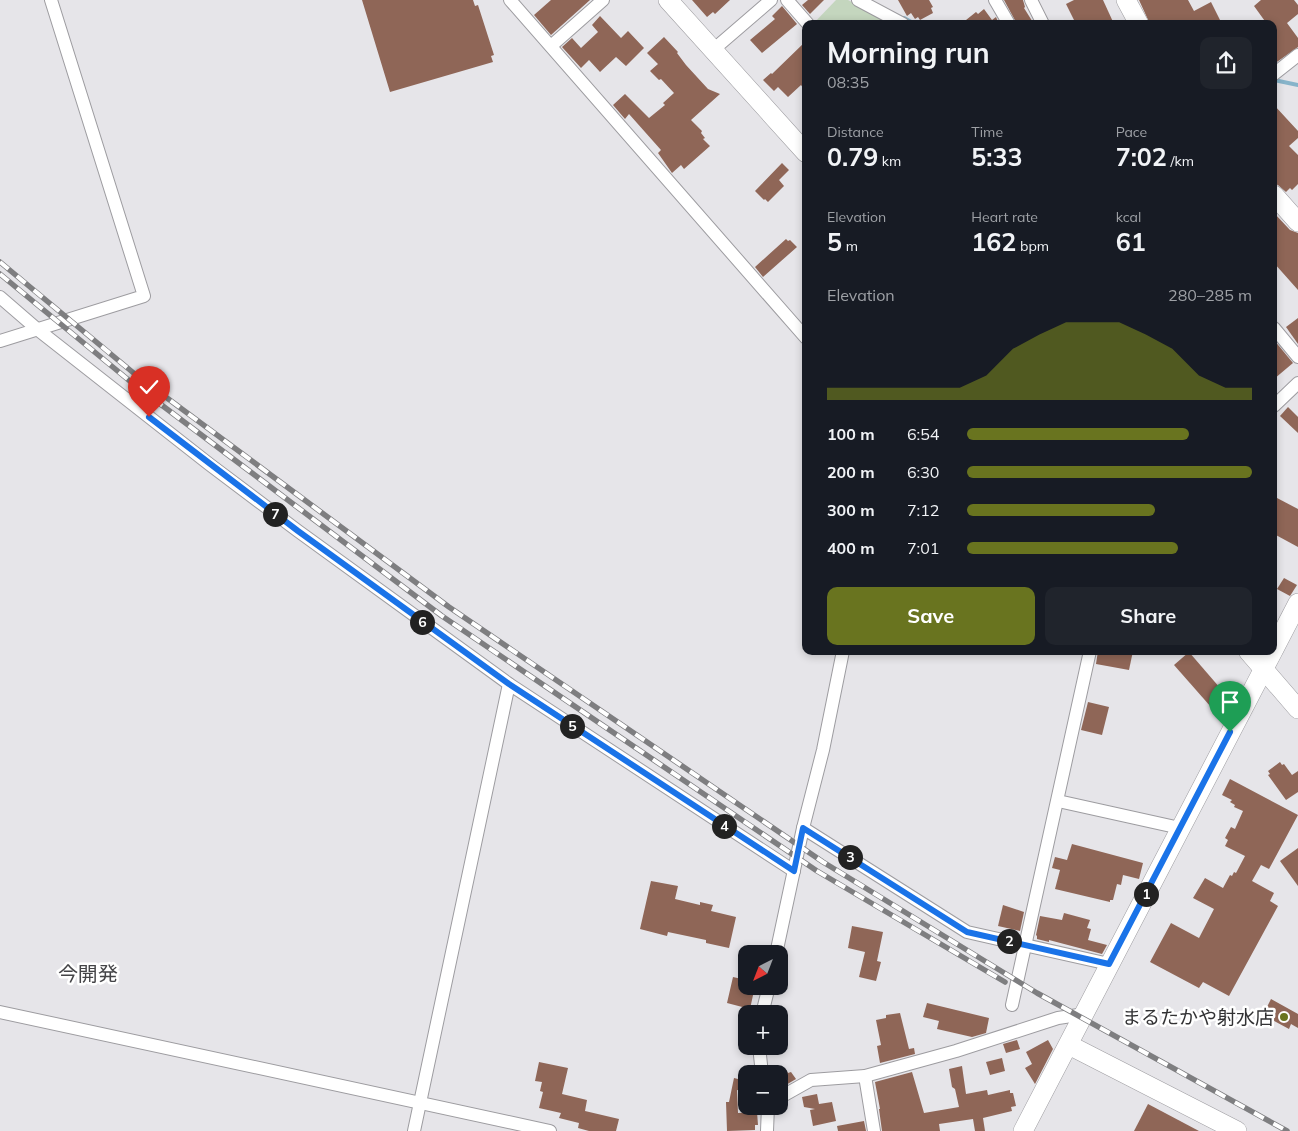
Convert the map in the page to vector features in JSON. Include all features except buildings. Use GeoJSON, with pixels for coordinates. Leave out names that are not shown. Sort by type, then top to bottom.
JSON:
{"type":"FeatureCollection","features":[{"type":"Feature","properties":{"kind":"street"},"geometry":{"type":"LineString","coordinates":[[0,341],[144,296],[51,0]]}},
{"type":"Feature","properties":{"kind":"street"},"geometry":{"type":"LineString","coordinates":[[510,0],[802,333]]}},
{"type":"Feature","properties":{"kind":"street"},"geometry":{"type":"LineString","coordinates":[[551,46],[604,0]]}},
{"type":"Feature","properties":{"kind":"street"},"geometry":{"type":"LineString","coordinates":[[668,0],[802,149]]}},
{"type":"Feature","properties":{"kind":"street"},"geometry":{"type":"LineString","coordinates":[[713,50],[771,0]]}},
{"type":"Feature","properties":{"kind":"street"},"geometry":{"type":"LineString","coordinates":[[787,0],[804,20]]}},
{"type":"Feature","properties":{"kind":"street"},"geometry":{"type":"LineString","coordinates":[[858,0],[896,20]]}},
{"type":"Feature","properties":{"kind":"street"},"geometry":{"type":"LineString","coordinates":[[995,0],[1007,20]]}},
{"type":"Feature","properties":{"kind":"street"},"geometry":{"type":"LineString","coordinates":[[1031,0],[1041,20]]}},
{"type":"Feature","properties":{"kind":"street"},"geometry":{"type":"LineString","coordinates":[[1126,0],[1137,20]]}},
{"type":"Feature","properties":{"kind":"street"},"geometry":{"type":"LineString","coordinates":[[1277,72],[1298,54]]}},
{"type":"Feature","properties":{"kind":"street"},"geometry":{"type":"LineString","coordinates":[[1277,198],[1298,222]]}},
{"type":"Feature","properties":{"kind":"street"},"geometry":{"type":"LineString","coordinates":[[0,297],[37,329],[298,531],[509,684],[794,871]]}},
{"type":"Feature","properties":{"kind":"street"},"geometry":{"type":"LineString","coordinates":[[1277,332],[1298,357]]}},
{"type":"Feature","properties":{"kind":"street"},"geometry":{"type":"LineString","coordinates":[[1277,403],[1298,383]]}},
{"type":"Feature","properties":{"kind":"street"},"geometry":{"type":"LineString","coordinates":[[1277,642],[1298,603]]}},
{"type":"Feature","properties":{"kind":"street"},"geometry":{"type":"LineString","coordinates":[[778,945],[803,828],[823,750],[842,655]]}},
{"type":"Feature","properties":{"kind":"street"},"geometry":{"type":"LineString","coordinates":[[1012,1005],[1089,655]]}},
{"type":"Feature","properties":{"kind":"street"},"geometry":{"type":"LineString","coordinates":[[1252,655],[1298,709]]}},
{"type":"Feature","properties":{"kind":"street"},"geometry":{"type":"LineString","coordinates":[[1023,1131],[1270,655]]}},
{"type":"Feature","properties":{"kind":"street"},"geometry":{"type":"LineString","coordinates":[[414,1131],[509,684]]}},
{"type":"Feature","properties":{"kind":"street"},"geometry":{"type":"LineString","coordinates":[[1058,801],[1180,828]]}},
{"type":"Feature","properties":{"kind":"street"},"geometry":{"type":"LineString","coordinates":[[803,828],[967,932],[1109,964]]}},
{"type":"Feature","properties":{"kind":"street"},"geometry":{"type":"LineString","coordinates":[[0,1012],[420,1102],[514,1127],[550,1131]]}},
{"type":"Feature","properties":{"kind":"street"},"geometry":{"type":"LineString","coordinates":[[788,1093],[810,1080],[865,1076],[956,1052],[1058,1018],[1085,1014]]}},
{"type":"Feature","properties":{"kind":"street"},"geometry":{"type":"LineString","coordinates":[[1069,1045],[1237,1131]]}},
{"type":"Feature","properties":{"kind":"street"},"geometry":{"type":"LineString","coordinates":[[865,1076],[874,1131]]}},
{"type":"Feature","properties":{"kind":"street"},"geometry":{"type":"LineString","coordinates":[[767,1131],[768,1115]]}},
{"type":"Feature","properties":{"kind":"green space"},"geometry":{"type":"Polygon","coordinates":[[[836,0],[848,0],[887,20],[817,20],[836,0]]]}},
{"type":"Feature","properties":{"kind":"waterway"},"geometry":{"type":"LineString","coordinates":[[904,18],[908,20]]}},
{"type":"Feature","properties":{"kind":"waterway"},"geometry":{"type":"LineString","coordinates":[[1277,81],[1298,85]]}},
{"type":"Feature","properties":{"kind":"railway"},"geometry":{"type":"LineString","coordinates":[[0,262],[136,375],[449,607],[823,862],[1037,993],[1287,1131]]}},
{"type":"Feature","properties":{"kind":"railway"},"geometry":{"type":"LineString","coordinates":[[0,274],[131,382],[442,616],[817,871],[1005,982]]}},
{"type":"Feature","properties":{"kind":"place","name":"まるたかや射水店"},"geometry":{"type":"Point","coordinates":[1284,1017]}},
{"type":"Feature","properties":{"kind":"district","name":"今開発"},"geometry":{"type":"Point","coordinates":[88,973]}},
{"type":"Feature","properties":{"kind":"route"},"geometry":{"type":"LineString","coordinates":[[149,417],[298,531],[509,684],[794,871],[803,828],[967,932],[1109,964],[1230,732]]}}]}
